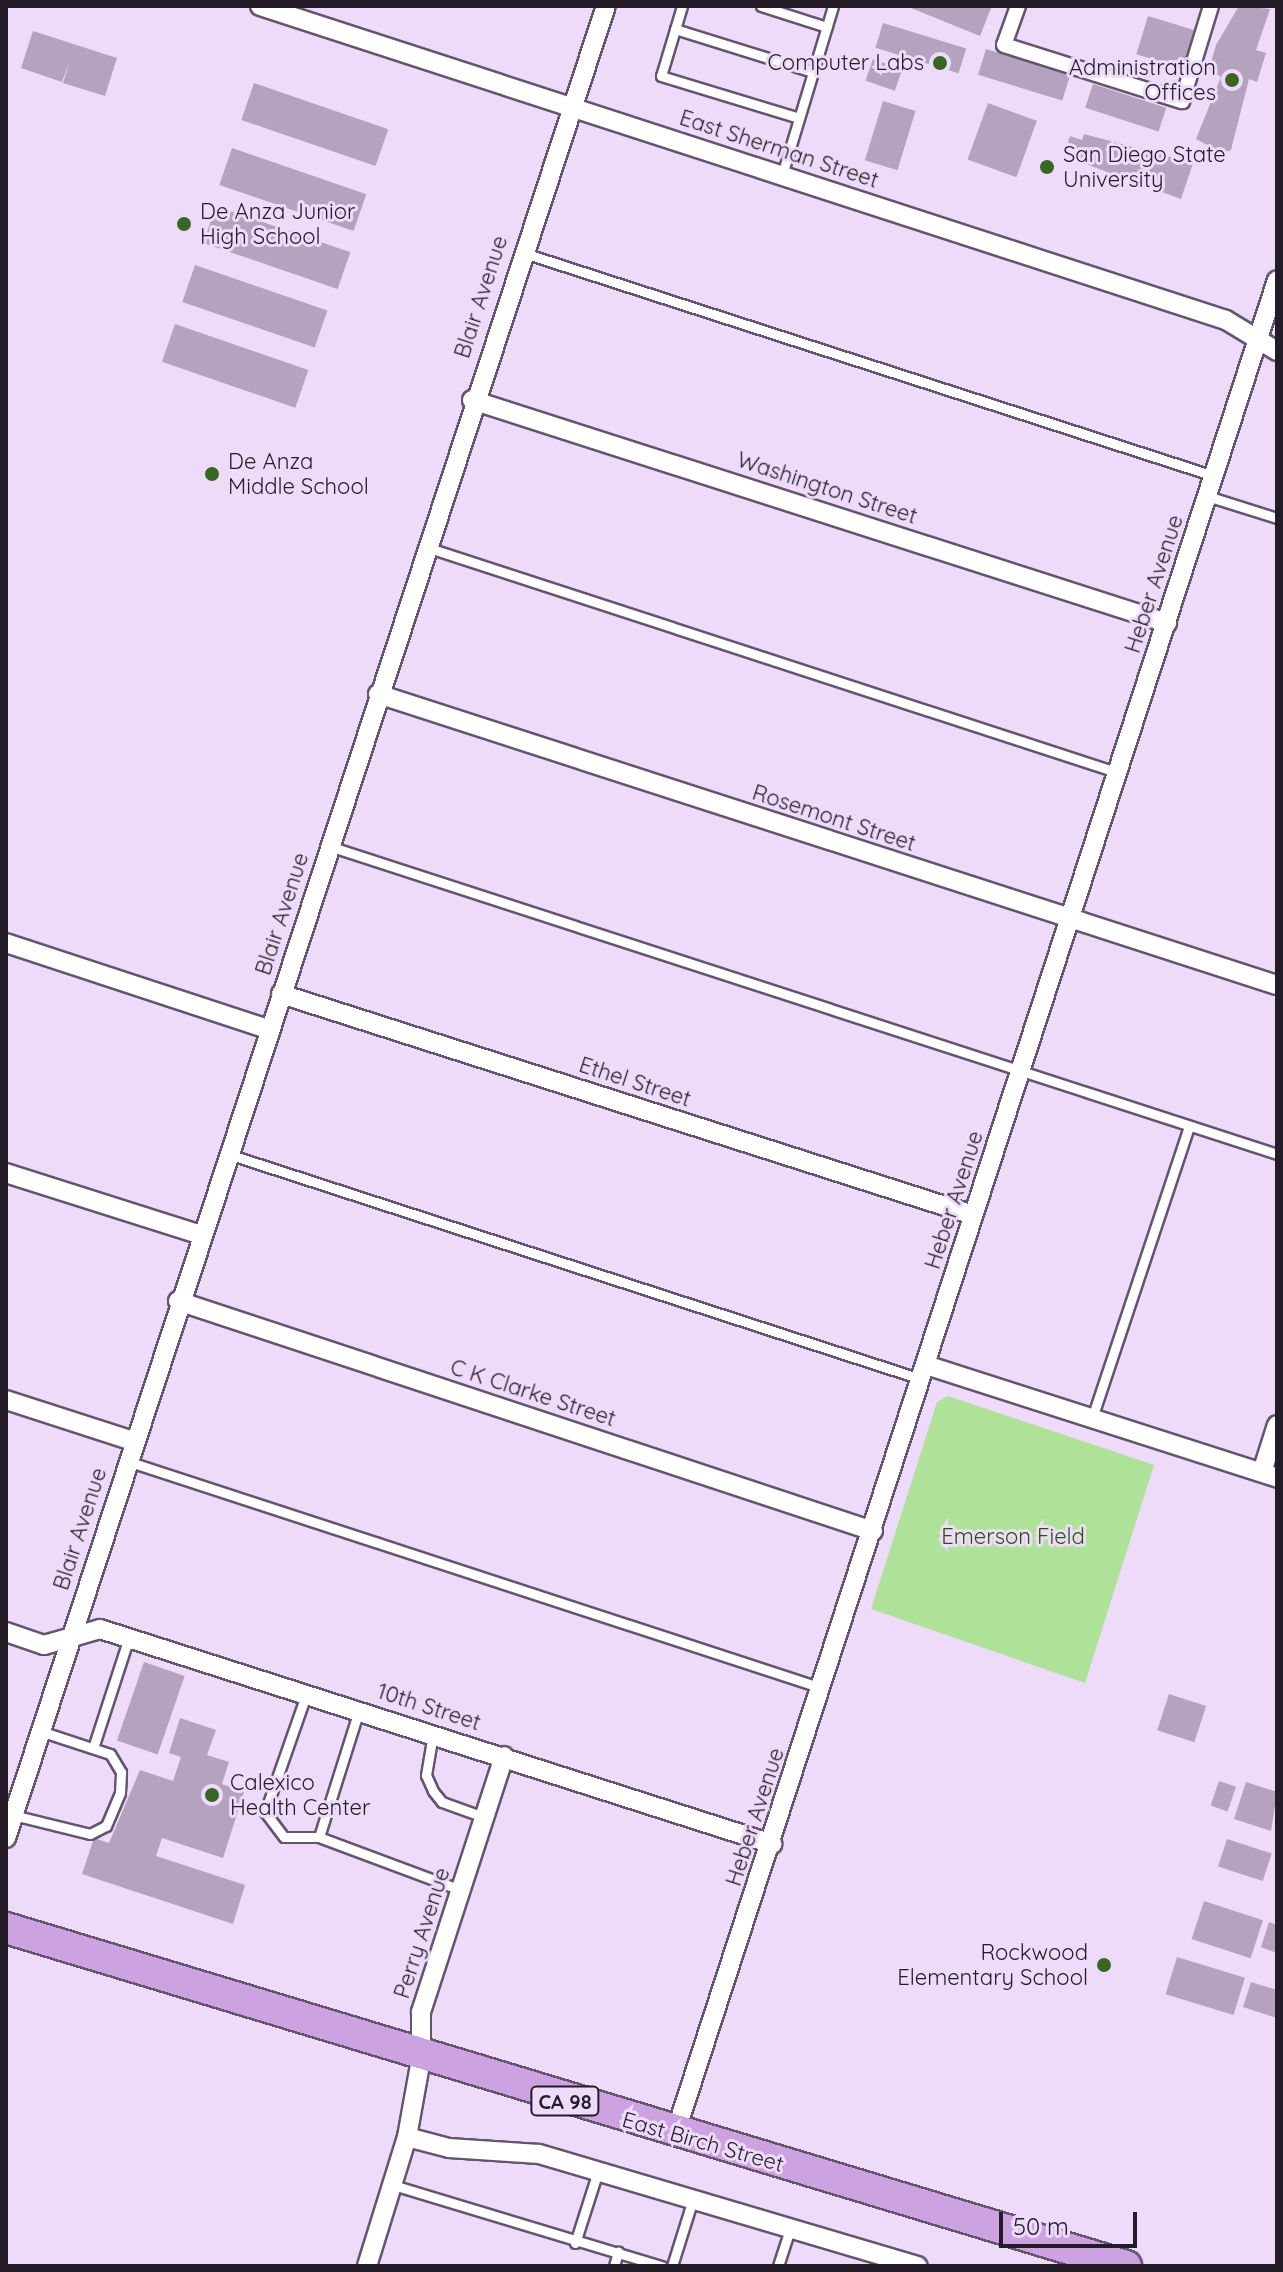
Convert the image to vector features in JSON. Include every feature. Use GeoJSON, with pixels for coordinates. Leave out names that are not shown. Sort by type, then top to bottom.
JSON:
{"type":"FeatureCollection","features":[{"type":"Feature","properties":{"kind":"main road","name":"East Birch Street"},"geometry":{"type":"LineString","coordinates":[[6,1928],[421,2059],[1126,2266]]}},
{"type":"Feature","properties":{"kind":"street","name":"East Sherman Street"},"geometry":{"type":"LineString","coordinates":[[260,6],[284,10],[574,108],[1226,320],[1256,344],[1277,351]]}},
{"type":"Feature","properties":{"kind":"street","name":"Blair Avenue"},"geometry":{"type":"LineString","coordinates":[[6,1838],[472,400],[521,252],[574,108],[606,6]]}},
{"type":"Feature","properties":{"kind":"street"},"geometry":{"type":"LineString","coordinates":[[1018,6],[1004,45],[1182,101],[1211,6]]}},
{"type":"Feature","properties":{"kind":"street","name":"Heber Avenue"},"geometry":{"type":"LineString","coordinates":[[675,2134],[772,1844],[1277,280]]}},
{"type":"Feature","properties":{"kind":"street","name":"Washington Street"},"geometry":{"type":"LineString","coordinates":[[472,400],[1167,623]]}},
{"type":"Feature","properties":{"kind":"street","name":"Rosemont Street"},"geometry":{"type":"LineString","coordinates":[[378,694],[1277,985]]}},
{"type":"Feature","properties":{"kind":"street"},"geometry":{"type":"LineString","coordinates":[[6,943],[270,1030]]}},
{"type":"Feature","properties":{"kind":"street","name":"Ethel Street"},"geometry":{"type":"LineString","coordinates":[[281,994],[973,1215]]}},
{"type":"Feature","properties":{"kind":"street"},"geometry":{"type":"LineString","coordinates":[[6,1173],[201,1235]]}},
{"type":"Feature","properties":{"kind":"street","name":"C K Clarke Street"},"geometry":{"type":"LineString","coordinates":[[178,1301],[873,1531]]}},
{"type":"Feature","properties":{"kind":"street"},"geometry":{"type":"LineString","coordinates":[[923,1372],[1092,1418],[1269,1475],[1277,1425]]}},
{"type":"Feature","properties":{"kind":"street"},"geometry":{"type":"LineString","coordinates":[[6,1400],[133,1441]]}},
{"type":"Feature","properties":{"kind":"street","name":"10th Street"},"geometry":{"type":"LineString","coordinates":[[6,1632],[44,1645],[100,1629],[129,1637],[772,1844]]}},
{"type":"Feature","properties":{"kind":"street","name":"Perry Avenue"},"geometry":{"type":"LineString","coordinates":[[367,2266],[407,2137],[421,2059],[421,2012],[504,1756]]}},
{"type":"Feature","properties":{"kind":"street"},"geometry":{"type":"LineString","coordinates":[[407,2137],[449,2148],[539,2154],[918,2266]]}},
{"type":"Feature","properties":{"kind":"lane"},"geometry":{"type":"LineString","coordinates":[[682,6],[661,76],[799,118]]}},
{"type":"Feature","properties":{"kind":"lane"},"geometry":{"type":"LineString","coordinates":[[761,6],[827,27]]}},
{"type":"Feature","properties":{"kind":"lane"},"geometry":{"type":"LineString","coordinates":[[782,175],[833,6]]}},
{"type":"Feature","properties":{"kind":"lane"},"geometry":{"type":"LineString","coordinates":[[675,29],[813,72]]}},
{"type":"Feature","properties":{"kind":"lane"},"geometry":{"type":"LineString","coordinates":[[521,252],[1214,476]]}},
{"type":"Feature","properties":{"kind":"lane"},"geometry":{"type":"LineString","coordinates":[[1207,496],[1277,518]]}},
{"type":"Feature","properties":{"kind":"lane"},"geometry":{"type":"LineString","coordinates":[[425,546],[1119,773]]}},
{"type":"Feature","properties":{"kind":"lane"},"geometry":{"type":"LineString","coordinates":[[329,846],[1277,1154]]}},
{"type":"Feature","properties":{"kind":"lane"},"geometry":{"type":"LineString","coordinates":[[1092,1418],[1189,1126]]}},
{"type":"Feature","properties":{"kind":"lane"},"geometry":{"type":"LineString","coordinates":[[228,1154],[923,1372]]}},
{"type":"Feature","properties":{"kind":"lane"},"geometry":{"type":"LineString","coordinates":[[127,1461],[822,1688]]}},
{"type":"Feature","properties":{"kind":"lane"},"geometry":{"type":"LineString","coordinates":[[93,1748],[129,1637]]}},
{"type":"Feature","properties":{"kind":"lane"},"geometry":{"type":"LineString","coordinates":[[306,1694],[265,1812],[284,1837],[319,1837],[461,1890]]}},
{"type":"Feature","properties":{"kind":"lane"},"geometry":{"type":"LineString","coordinates":[[319,1837],[359,1710]]}},
{"type":"Feature","properties":{"kind":"lane"},"geometry":{"type":"LineString","coordinates":[[13,1815],[73,1835],[106,1826],[121,1772],[110,1754],[40,1731]]}},
{"type":"Feature","properties":{"kind":"lane"},"geometry":{"type":"LineString","coordinates":[[433,1734],[426,1775],[433,1791],[442,1802],[484,1817]]}},
{"type":"Feature","properties":{"kind":"lane"},"geometry":{"type":"LineString","coordinates":[[575,2243],[598,2171]]}},
{"type":"Feature","properties":{"kind":"lane"},"geometry":{"type":"LineString","coordinates":[[393,2185],[575,2243],[662,2266]]}},
{"type":"Feature","properties":{"kind":"lane"},"geometry":{"type":"LineString","coordinates":[[672,2266],[693,2199]]}},
{"type":"Feature","properties":{"kind":"lane"},"geometry":{"type":"LineString","coordinates":[[778,2266],[790,2228]]}},
{"type":"Feature","properties":{"kind":"lane"},"geometry":{"type":"LineString","coordinates":[[614,2266],[618,2252]]}},
{"type":"Feature","properties":{"kind":"green space","name":"Emerson Field"},"geometry":{"type":"Polygon","coordinates":[[[948,1396],[1154,1465],[1085,1683],[871,1609],[937,1402],[948,1396]]]}},
{"type":"Feature","properties":{"kind":"building"},"geometry":{"type":"Polygon","coordinates":[[[906,6],[1008,6],[991,8],[980,36],[906,6]]]}},
{"type":"Feature","properties":{"kind":"building","name":"Administration Offices"},"geometry":{"type":"Polygon","coordinates":[[[1239,6],[1270,9],[1256,50],[1266,53],[1257,82],[1249,79],[1231,150],[1222,153],[1196,139],[1221,77],[1209,69],[1216,45],[1239,6]]]}},
{"type":"Feature","properties":{"kind":"building"},"geometry":{"type":"Polygon","coordinates":[[[1148,16],[1203,33],[1192,71],[1136,54],[1148,16]]]}},
{"type":"Feature","properties":{"kind":"building","name":"Computer Labs"},"geometry":{"type":"Polygon","coordinates":[[[883,23],[966,48],[959,73],[875,48],[883,23]]]}},
{"type":"Feature","properties":{"kind":"building"},"geometry":{"type":"Polygon","coordinates":[[[33,31],[117,58],[105,96],[63,83],[70,61],[62,82],[21,68],[33,31]]]}},
{"type":"Feature","properties":{"kind":"building"},"geometry":{"type":"Polygon","coordinates":[[[986,49],[1070,75],[1062,101],[978,75],[986,49]]]}},
{"type":"Feature","properties":{"kind":"building"},"geometry":{"type":"Polygon","coordinates":[[[873,59],[902,69],[895,91],[866,81],[873,59]]]}},
{"type":"Feature","properties":{"kind":"building"},"geometry":{"type":"Polygon","coordinates":[[[254,83],[388,129],[376,166],[241,120],[254,83]]]}},
{"type":"Feature","properties":{"kind":"building"},"geometry":{"type":"Polygon","coordinates":[[[1093,84],[1166,108],[1159,132],[1085,108],[1093,84]]]}},
{"type":"Feature","properties":{"kind":"building"},"geometry":{"type":"Polygon","coordinates":[[[883,101],[916,111],[897,170],[865,160],[883,101]]]}},
{"type":"Feature","properties":{"kind":"building"},"geometry":{"type":"Polygon","coordinates":[[[988,103],[1037,121],[1016,177],[967,159],[988,103]]]}},
{"type":"Feature","properties":{"kind":"building"},"geometry":{"type":"Polygon","coordinates":[[[1084,134],[1193,163],[1181,199],[1064,156],[1070,136],[1082,140],[1084,134]]]}},
{"type":"Feature","properties":{"kind":"building"},"geometry":{"type":"Polygon","coordinates":[[[232,148],[366,194],[354,231],[219,185],[232,148]]]}},
{"type":"Feature","properties":{"kind":"building"},"geometry":{"type":"Polygon","coordinates":[[[216,206],[350,252],[338,289],[203,243],[216,206]]]}},
{"type":"Feature","properties":{"kind":"building"},"geometry":{"type":"Polygon","coordinates":[[[195,265],[327,311],[315,347],[182,302],[195,265]]]}},
{"type":"Feature","properties":{"kind":"building"},"geometry":{"type":"Polygon","coordinates":[[[175,324],[308,370],[295,408],[162,362],[175,324]]]}},
{"type":"Feature","properties":{"kind":"building"},"geometry":{"type":"Polygon","coordinates":[[[144,1662],[185,1676],[158,1754],[117,1740],[144,1662]]]}},
{"type":"Feature","properties":{"kind":"building"},"geometry":{"type":"Polygon","coordinates":[[[1169,1694],[1206,1706],[1194,1742],[1157,1730],[1169,1694]]]}},
{"type":"Feature","properties":{"kind":"building"},"geometry":{"type":"Polygon","coordinates":[[[180,1718],[216,1730],[207,1755],[229,1762],[222,1784],[244,1792],[223,1858],[162,1838],[156,1856],[245,1885],[233,1924],[82,1874],[94,1838],[109,1843],[140,1770],[173,1781],[181,1757],[169,1753],[180,1718]]]}},
{"type":"Feature","properties":{"kind":"building"},"geometry":{"type":"Polygon","coordinates":[[[1219,1781],[1236,1787],[1228,1811],[1211,1806],[1219,1781]]]}},
{"type":"Feature","properties":{"kind":"building"},"geometry":{"type":"Polygon","coordinates":[[[1246,1782],[1277,1792],[1271,1831],[1234,1819],[1246,1782]]]}},
{"type":"Feature","properties":{"kind":"building"},"geometry":{"type":"Polygon","coordinates":[[[1227,1839],[1272,1854],[1263,1881],[1218,1867],[1227,1839]]]}},
{"type":"Feature","properties":{"kind":"building"},"geometry":{"type":"Polygon","coordinates":[[[1204,1901],[1263,1920],[1251,1958],[1192,1939],[1204,1901]]]}},
{"type":"Feature","properties":{"kind":"building"},"geometry":{"type":"Polygon","coordinates":[[[1269,1922],[1277,1925],[1277,1953],[1261,1947],[1269,1922]]]}},
{"type":"Feature","properties":{"kind":"building"},"geometry":{"type":"Polygon","coordinates":[[[1177,1957],[1245,1978],[1233,2015],[1166,1994],[1177,1957]]]}},
{"type":"Feature","properties":{"kind":"building"},"geometry":{"type":"Polygon","coordinates":[[[1251,1982],[1277,1990],[1277,2018],[1243,2007],[1251,1982]]]}},
{"type":"Feature","properties":{"kind":"place","name":"Computer Labs"},"geometry":{"type":"Point","coordinates":[940,63]}},
{"type":"Feature","properties":{"kind":"place","name":"Administration Offices"},"geometry":{"type":"Point","coordinates":[1232,80]}},
{"type":"Feature","properties":{"kind":"place","name":"San Diego State University"},"geometry":{"type":"Point","coordinates":[1047,167]}},
{"type":"Feature","properties":{"kind":"place","name":"De Anza Junior High School"},"geometry":{"type":"Point","coordinates":[184,224]}},
{"type":"Feature","properties":{"kind":"place","name":"De Anza Middle School"},"geometry":{"type":"Point","coordinates":[212,474]}},
{"type":"Feature","properties":{"kind":"place","name":"Calexico Health Center"},"geometry":{"type":"Point","coordinates":[212,1795]}},
{"type":"Feature","properties":{"kind":"place","name":"Rockwood Elementary School"},"geometry":{"type":"Point","coordinates":[1104,1965]}}]}
